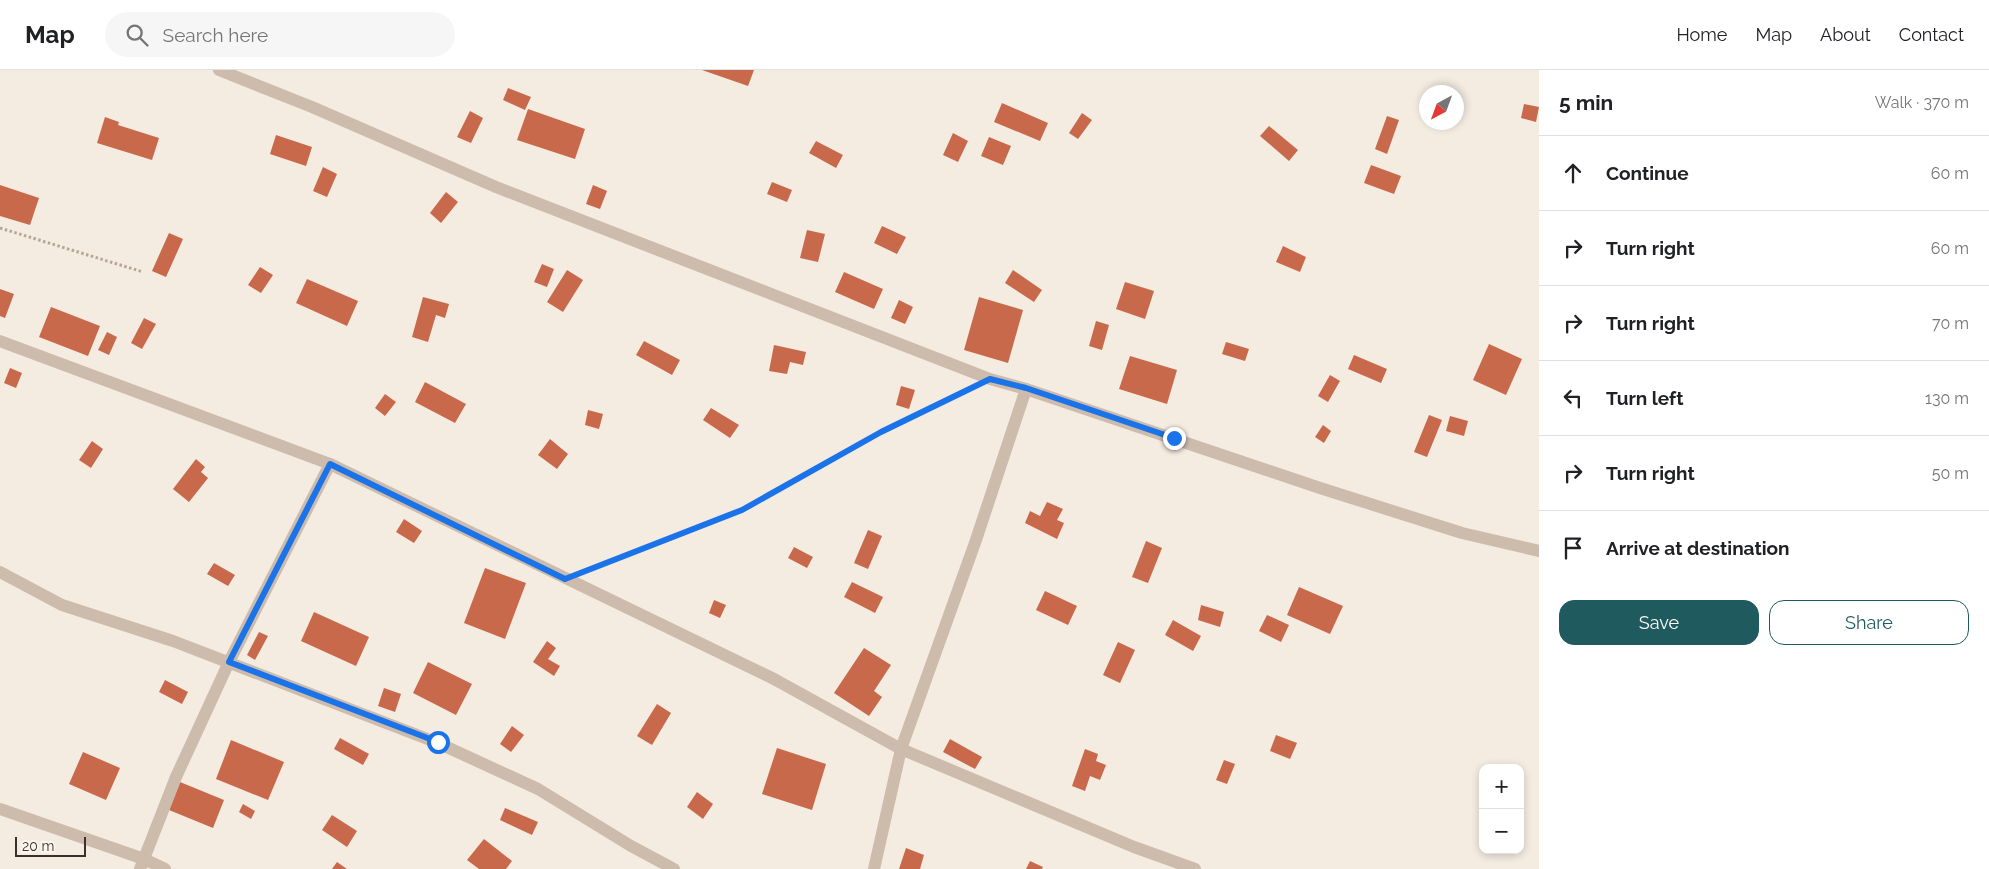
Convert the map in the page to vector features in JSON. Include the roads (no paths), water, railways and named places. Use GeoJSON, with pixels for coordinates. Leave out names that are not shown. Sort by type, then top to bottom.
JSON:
{"type":"FeatureCollection","features":[{"type":"Feature","properties":{"kind":"street"},"geometry":{"type":"LineString","coordinates":[[218,70],[312,107],[496,188],[990,379],[1026,388],[1320,488],[1462,533],[1539,550]]}},
{"type":"Feature","properties":{"kind":"street"},"geometry":{"type":"LineString","coordinates":[[0,341],[330,464],[774,679],[901,749],[1125,843],[1195,869]]}},
{"type":"Feature","properties":{"kind":"street"},"geometry":{"type":"LineString","coordinates":[[874,869],[901,749],[976,540],[1026,388]]}},
{"type":"Feature","properties":{"kind":"street"},"geometry":{"type":"LineString","coordinates":[[142,864],[176,777],[229,662],[330,464]]}},
{"type":"Feature","properties":{"kind":"street"},"geometry":{"type":"LineString","coordinates":[[0,572],[62,605],[173,641],[438,742],[529,785],[631,846],[674,869]]}},
{"type":"Feature","properties":{"kind":"street"},"geometry":{"type":"LineString","coordinates":[[0,809],[142,864],[165,869]]}}]}
